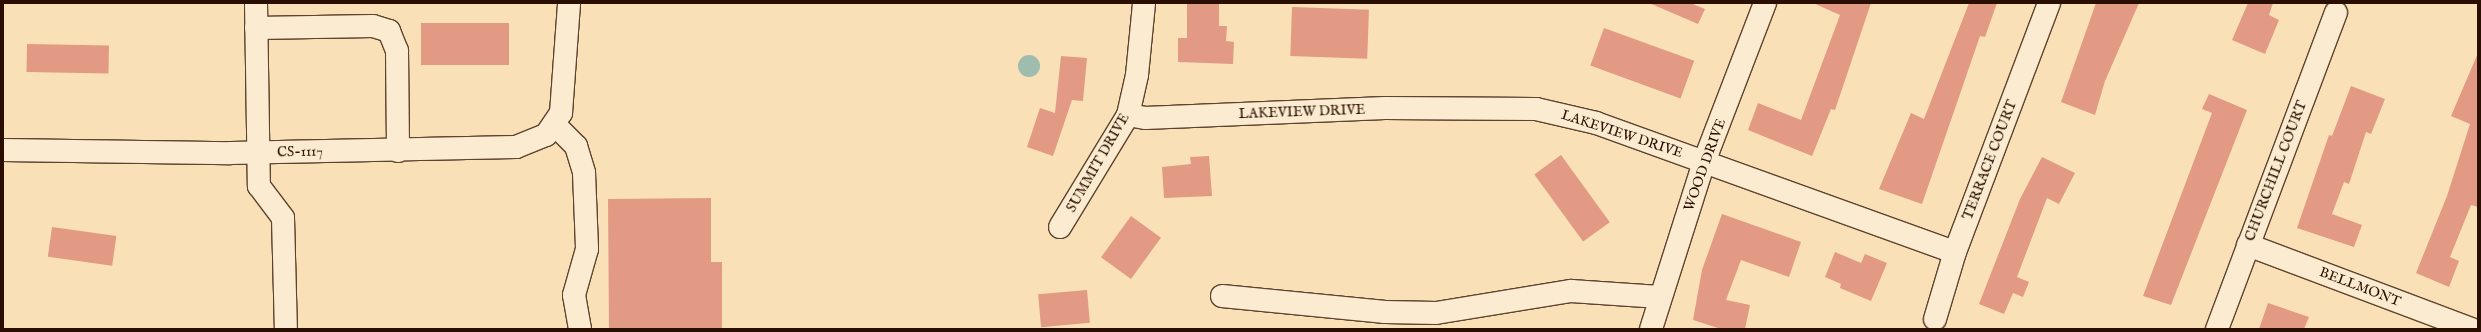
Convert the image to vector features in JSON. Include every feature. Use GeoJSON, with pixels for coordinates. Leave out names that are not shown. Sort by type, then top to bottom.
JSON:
{"type":"FeatureCollection","features":[{"type":"Feature","properties":{"kind":"street"},"geometry":{"type":"LineString","coordinates":[[256,3],[261,153],[259,186],[283,218],[286,329]]}},
{"type":"Feature","properties":{"kind":"street","name":"CS-1117"},"geometry":{"type":"LineString","coordinates":[[3,150],[261,153],[398,151],[516,147],[546,135],[555,125],[563,107],[569,3]]}},
{"type":"Feature","properties":{"kind":"street","name":"SUMMIT DRIVE"},"geometry":{"type":"LineString","coordinates":[[1060,227],[1128,115],[1137,75],[1144,3]]}},
{"type":"Feature","properties":{"kind":"street","name":"WOOD DRIVE"},"geometry":{"type":"LineString","coordinates":[[1651,329],[1704,162],[1765,3]]}},
{"type":"Feature","properties":{"kind":"street","name":"TERRACE COURT"},"geometry":{"type":"LineString","coordinates":[[1935,319],[1956,252],[2049,3]]}},
{"type":"Feature","properties":{"kind":"street","name":"CHURCHILL COURT"},"geometry":{"type":"LineString","coordinates":[[2217,329],[2336,13]]}},
{"type":"Feature","properties":{"kind":"street"},"geometry":{"type":"LineString","coordinates":[[256,28],[373,26],[389,31],[397,51],[398,151]]}},
{"type":"Feature","properties":{"kind":"street","name":"LAKEVIEW DRIVE"},"geometry":{"type":"LineString","coordinates":[[1128,115],[1145,118],[1392,108],[1536,108],[1596,123],[1956,252]]}},
{"type":"Feature","properties":{"kind":"street"},"geometry":{"type":"LineString","coordinates":[[555,125],[576,146],[584,173],[587,249],[574,294],[580,329]]}},
{"type":"Feature","properties":{"kind":"street","name":"BELLMONT"},"geometry":{"type":"LineString","coordinates":[[2248,245],[2472,329]]}},
{"type":"Feature","properties":{"kind":"street"},"geometry":{"type":"LineString","coordinates":[[1222,296],[1385,312],[1436,313],[1570,291],[1660,297]]}},
{"type":"Feature","properties":{"kind":"shaded area"},"geometry":{"type":"Polygon","coordinates":[[[1029,55],[1037,58],[1040,66],[1037,74],[1029,77],[1021,74],[1018,66],[1021,58],[1029,55]]]}},
{"type":"Feature","properties":{"kind":"building"},"geometry":{"type":"Polygon","coordinates":[[[1187,3],[1219,3],[1219,26],[1227,26],[1226,41],[1234,42],[1233,64],[1178,62],[1178,38],[1187,38],[1187,3]]]}},
{"type":"Feature","properties":{"kind":"building"},"geometry":{"type":"Polygon","coordinates":[[[1649,3],[1690,3],[1705,9],[1698,24],[1649,3]]]}},
{"type":"Feature","properties":{"kind":"building"},"geometry":{"type":"Polygon","coordinates":[[[1813,3],[1871,3],[1835,110],[1831,109],[1812,156],[1748,130],[1758,103],[1801,120],[1840,15],[1813,3]]]}},
{"type":"Feature","properties":{"kind":"building"},"geometry":{"type":"Polygon","coordinates":[[[1969,3],[1997,3],[1985,37],[1980,36],[1922,204],[1879,189],[1911,113],[1924,119],[1969,3]]]}},
{"type":"Feature","properties":{"kind":"building"},"geometry":{"type":"Polygon","coordinates":[[[2096,3],[2139,3],[2105,81],[2095,115],[2061,102],[2096,3]]]}},
{"type":"Feature","properties":{"kind":"building"},"geometry":{"type":"Polygon","coordinates":[[[2248,3],[2273,3],[2269,15],[2279,20],[2265,54],[2232,40],[2248,3]]]}},
{"type":"Feature","properties":{"kind":"building"},"geometry":{"type":"Polygon","coordinates":[[[1292,7],[1369,10],[1367,59],[1290,56],[1292,7]]]}},
{"type":"Feature","properties":{"kind":"building"},"geometry":{"type":"Polygon","coordinates":[[[421,23],[509,23],[509,65],[421,65],[421,23]]]}},
{"type":"Feature","properties":{"kind":"building"},"geometry":{"type":"Polygon","coordinates":[[[1604,28],[1694,61],[1681,98],[1590,66],[1604,28]]]}},
{"type":"Feature","properties":{"kind":"building"},"geometry":{"type":"Polygon","coordinates":[[[27,44],[109,45],[108,73],[27,72],[27,44]]]}},
{"type":"Feature","properties":{"kind":"building"},"geometry":{"type":"Polygon","coordinates":[[[2478,53],[2478,207],[2471,205],[2450,257],[2459,261],[2449,287],[2416,273],[2447,196],[2470,124],[2451,116],[2478,53]]]}},
{"type":"Feature","properties":{"kind":"building"},"geometry":{"type":"Polygon","coordinates":[[[1061,56],[1087,58],[1083,101],[1072,100],[1053,156],[1027,147],[1040,108],[1055,113],[1061,56]]]}},
{"type":"Feature","properties":{"kind":"building"},"geometry":{"type":"Polygon","coordinates":[[[2351,86],[2385,99],[2371,134],[2366,132],[2349,184],[2344,182],[2332,214],[2362,225],[2354,247],[2297,228],[2329,135],[2332,136],[2351,86]]]}},
{"type":"Feature","properties":{"kind":"building"},"geometry":{"type":"Polygon","coordinates":[[[2209,94],[2247,110],[2171,305],[2143,296],[2212,113],[2202,109],[2209,94]]]}},
{"type":"Feature","properties":{"kind":"building"},"geometry":{"type":"Polygon","coordinates":[[[1561,155],[1610,222],[1583,242],[1534,174],[1561,155]]]}},
{"type":"Feature","properties":{"kind":"building"},"geometry":{"type":"Polygon","coordinates":[[[1209,156],[1212,196],[1164,198],[1162,167],[1191,164],[1190,157],[1209,156]]]}},
{"type":"Feature","properties":{"kind":"building"},"geometry":{"type":"Polygon","coordinates":[[[2042,157],[2075,173],[2059,204],[2047,198],[2017,277],[2029,282],[2023,297],[2013,293],[2004,314],[1979,304],[2020,199],[2042,157]]]}},
{"type":"Feature","properties":{"kind":"building"},"geometry":{"type":"Polygon","coordinates":[[[711,198],[711,262],[722,262],[722,329],[609,329],[608,199],[711,198]]]}},
{"type":"Feature","properties":{"kind":"building"},"geometry":{"type":"Polygon","coordinates":[[[1722,214],[1801,242],[1789,277],[1741,260],[1726,300],[1750,305],[1745,329],[1721,329],[1693,320],[1702,270],[1722,214]]]}},
{"type":"Feature","properties":{"kind":"building"},"geometry":{"type":"Polygon","coordinates":[[[1131,216],[1161,238],[1131,279],[1101,257],[1131,216]]]}},
{"type":"Feature","properties":{"kind":"building"},"geometry":{"type":"Polygon","coordinates":[[[52,227],[116,236],[112,266],[48,257],[52,227]]]}},
{"type":"Feature","properties":{"kind":"building"},"geometry":{"type":"Polygon","coordinates":[[[1835,252],[1861,263],[1865,254],[1887,263],[1871,301],[1840,288],[1841,284],[1825,277],[1835,252]]]}},
{"type":"Feature","properties":{"kind":"building"},"geometry":{"type":"Polygon","coordinates":[[[1087,290],[1090,323],[1041,327],[1038,294],[1087,290]]]}},
{"type":"Feature","properties":{"kind":"building"},"geometry":{"type":"Polygon","coordinates":[[[2268,303],[2309,317],[2304,329],[2259,329],[2268,303]]]}}]}
